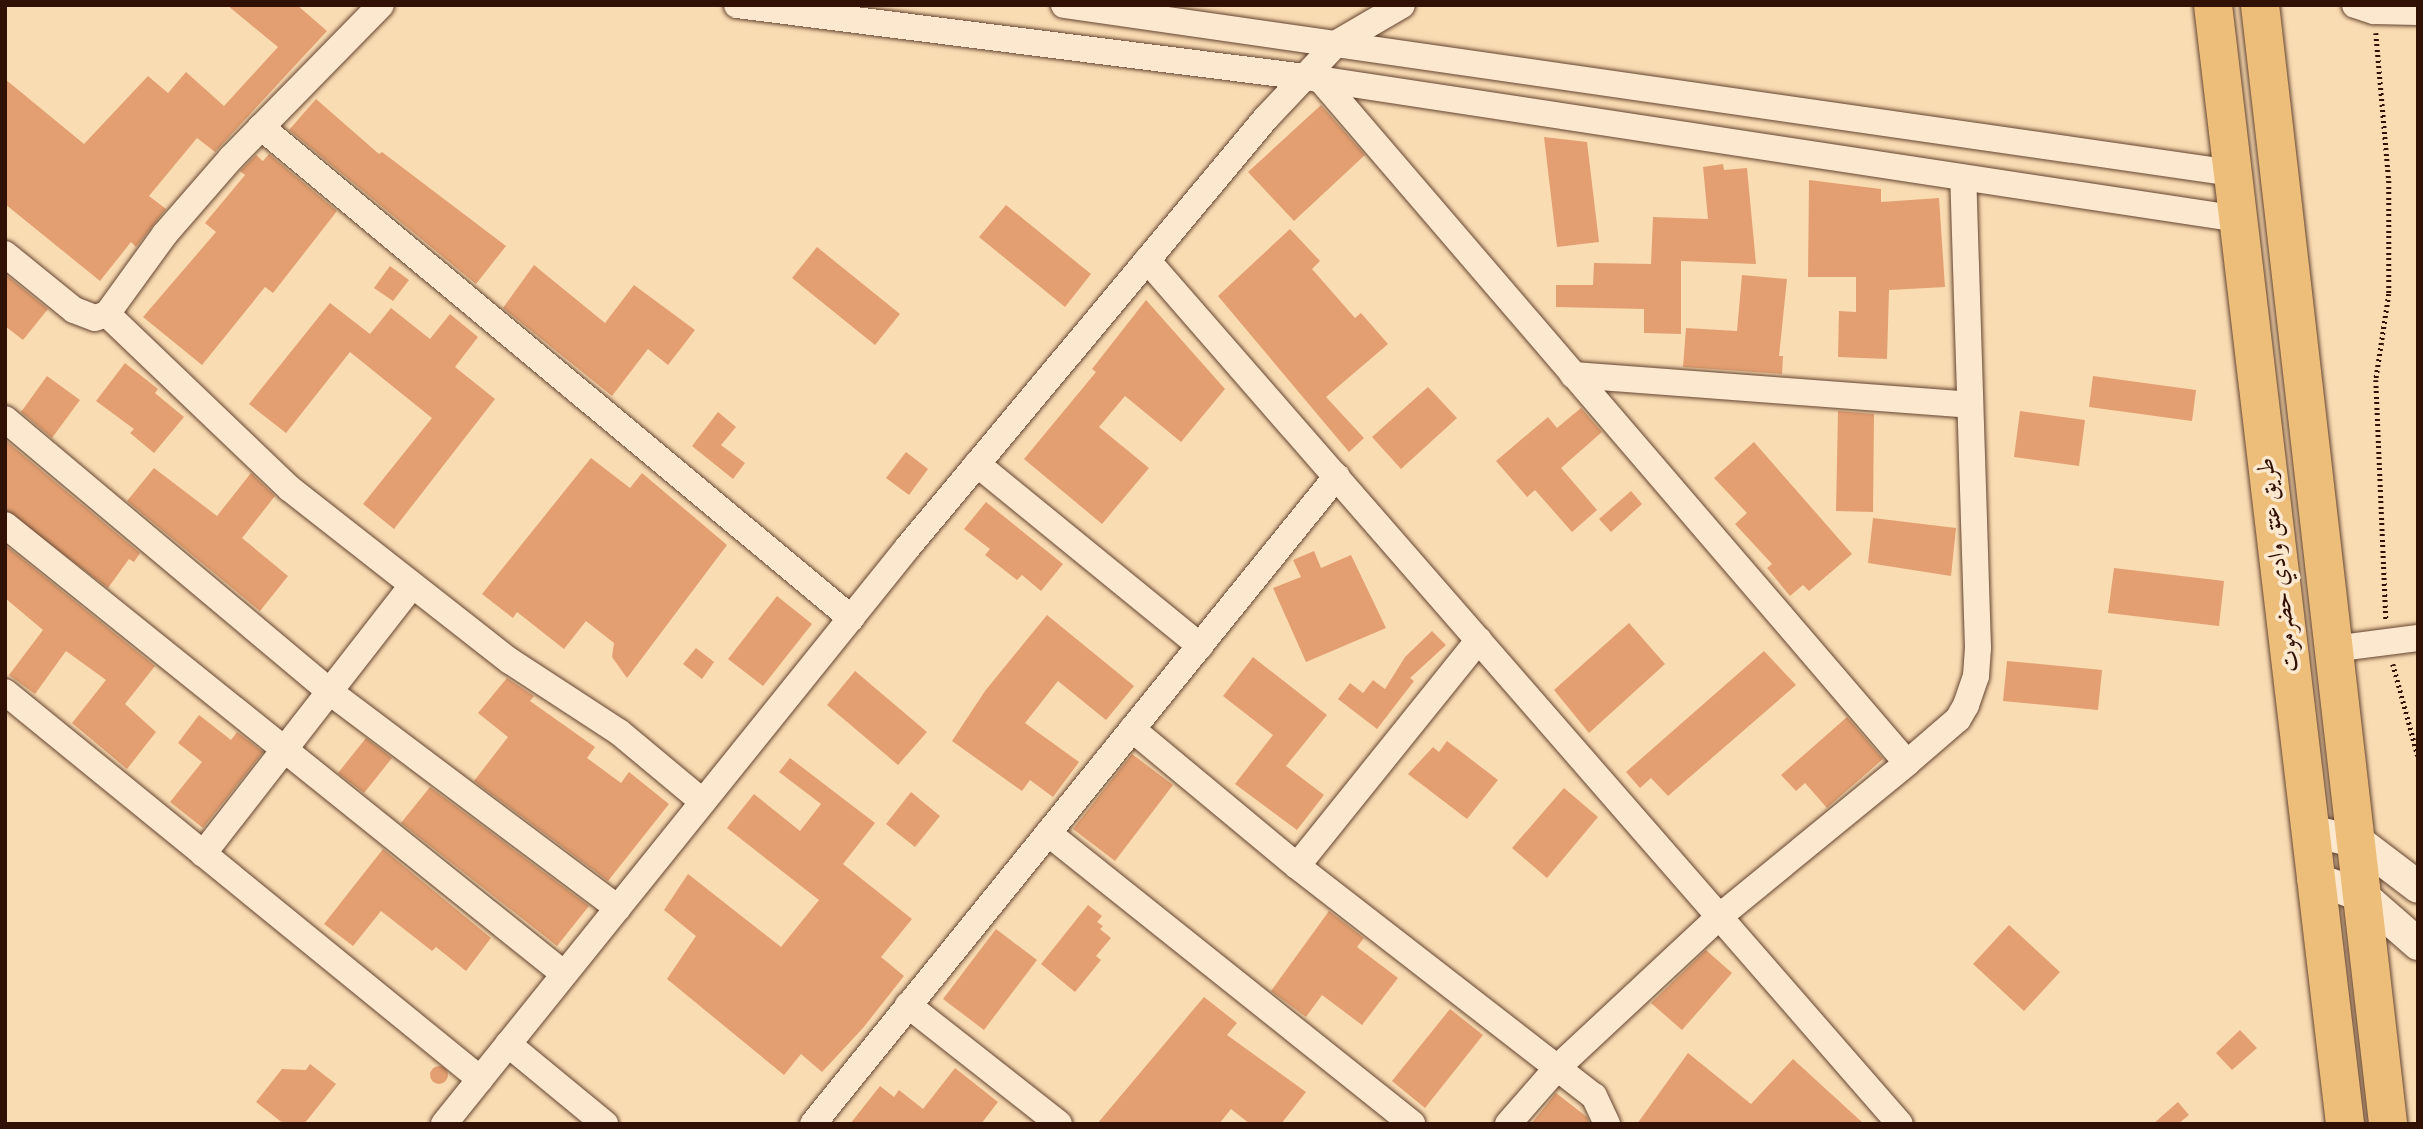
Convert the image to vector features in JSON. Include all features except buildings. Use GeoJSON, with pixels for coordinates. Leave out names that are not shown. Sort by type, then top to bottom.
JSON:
{"type":"FeatureCollection","features":[{"type":"Feature","properties":{"kind":"main road","name":"طريق عتق وادي حضرموت"},"geometry":{"type":"LineString","coordinates":[[2213,5],[2310,831],[2313,878],[2344,1124]]}},
{"type":"Feature","properties":{"kind":"main road","name":"طريق عتق وادي حضرموت"},"geometry":{"type":"LineString","coordinates":[[2260,5],[2333,649],[2359,842],[2388,1124]]}},
{"type":"Feature","properties":{"kind":"street"},"geometry":{"type":"LineString","coordinates":[[5,254],[74,310],[95,318],[107,314],[165,234],[261,127],[381,5]]}},
{"type":"Feature","properties":{"kind":"street"},"geometry":{"type":"LineString","coordinates":[[737,5],[1312,78],[1963,180],[2238,219]]}},
{"type":"Feature","properties":{"kind":"street"},"geometry":{"type":"LineString","coordinates":[[1064,5],[2233,173]]}},
{"type":"Feature","properties":{"kind":"street"},"geometry":{"type":"LineString","coordinates":[[444,1124],[851,618],[1147,260],[1312,78],[1337,43],[1402,5]]}},
{"type":"Feature","properties":{"kind":"street"},"geometry":{"type":"LineString","coordinates":[[2365,8],[2418,12]]}},
{"type":"Feature","properties":{"kind":"street"},"geometry":{"type":"LineString","coordinates":[[1312,78],[1907,763]]}},
{"type":"Feature","properties":{"kind":"street"},"geometry":{"type":"LineString","coordinates":[[261,127],[851,618]]}},
{"type":"Feature","properties":{"kind":"street"},"geometry":{"type":"LineString","coordinates":[[1508,1124],[1557,1068],[1719,917],[1958,719],[1976,676],[1963,180]]}},
{"type":"Feature","properties":{"kind":"street"},"geometry":{"type":"LineString","coordinates":[[1147,260],[1897,1122]]}},
{"type":"Feature","properties":{"kind":"street"},"geometry":{"type":"LineString","coordinates":[[107,314],[289,488],[510,661],[619,733],[703,802]]}},
{"type":"Feature","properties":{"kind":"street"},"geometry":{"type":"LineString","coordinates":[[1573,376],[1970,405]]}},
{"type":"Feature","properties":{"kind":"street"},"geometry":{"type":"LineString","coordinates":[[5,419],[330,692],[618,908]]}},
{"type":"Feature","properties":{"kind":"street"},"geometry":{"type":"LineString","coordinates":[[977,464],[1200,646]]}},
{"type":"Feature","properties":{"kind":"street"},"geometry":{"type":"LineString","coordinates":[[813,1124],[1337,476]]}},
{"type":"Feature","properties":{"kind":"street"},"geometry":{"type":"LineString","coordinates":[[5,525],[564,974]]}},
{"type":"Feature","properties":{"kind":"street"},"geometry":{"type":"LineString","coordinates":[[203,854],[412,586]]}},
{"type":"Feature","properties":{"kind":"street"},"geometry":{"type":"LineString","coordinates":[[2333,649],[2418,638]]}},
{"type":"Feature","properties":{"kind":"street"},"geometry":{"type":"LineString","coordinates":[[1297,866],[1479,640]]}},
{"type":"Feature","properties":{"kind":"street"},"geometry":{"type":"LineString","coordinates":[[5,692],[480,1079]]}},
{"type":"Feature","properties":{"kind":"street"},"geometry":{"type":"LineString","coordinates":[[1132,729],[1297,866],[1600,1103],[1607,1124]]}},
{"type":"Feature","properties":{"kind":"street"},"geometry":{"type":"LineString","coordinates":[[2310,831],[2359,842],[2418,887]]}},
{"type":"Feature","properties":{"kind":"street"},"geometry":{"type":"LineString","coordinates":[[1048,833],[1412,1124]]}},
{"type":"Feature","properties":{"kind":"street"},"geometry":{"type":"LineString","coordinates":[[2313,878],[2363,896],[2418,944]]}},
{"type":"Feature","properties":{"kind":"street"},"geometry":{"type":"LineString","coordinates":[[908,1004],[1059,1124]]}},
{"type":"Feature","properties":{"kind":"street"},"geometry":{"type":"LineString","coordinates":[[508,1044],[605,1124]]}},
{"type":"Feature","properties":{"kind":"path"},"geometry":{"type":"LineString","coordinates":[[2365,8],[2389,181],[2389,294],[2376,380],[2387,642],[2418,756]]}}]}
